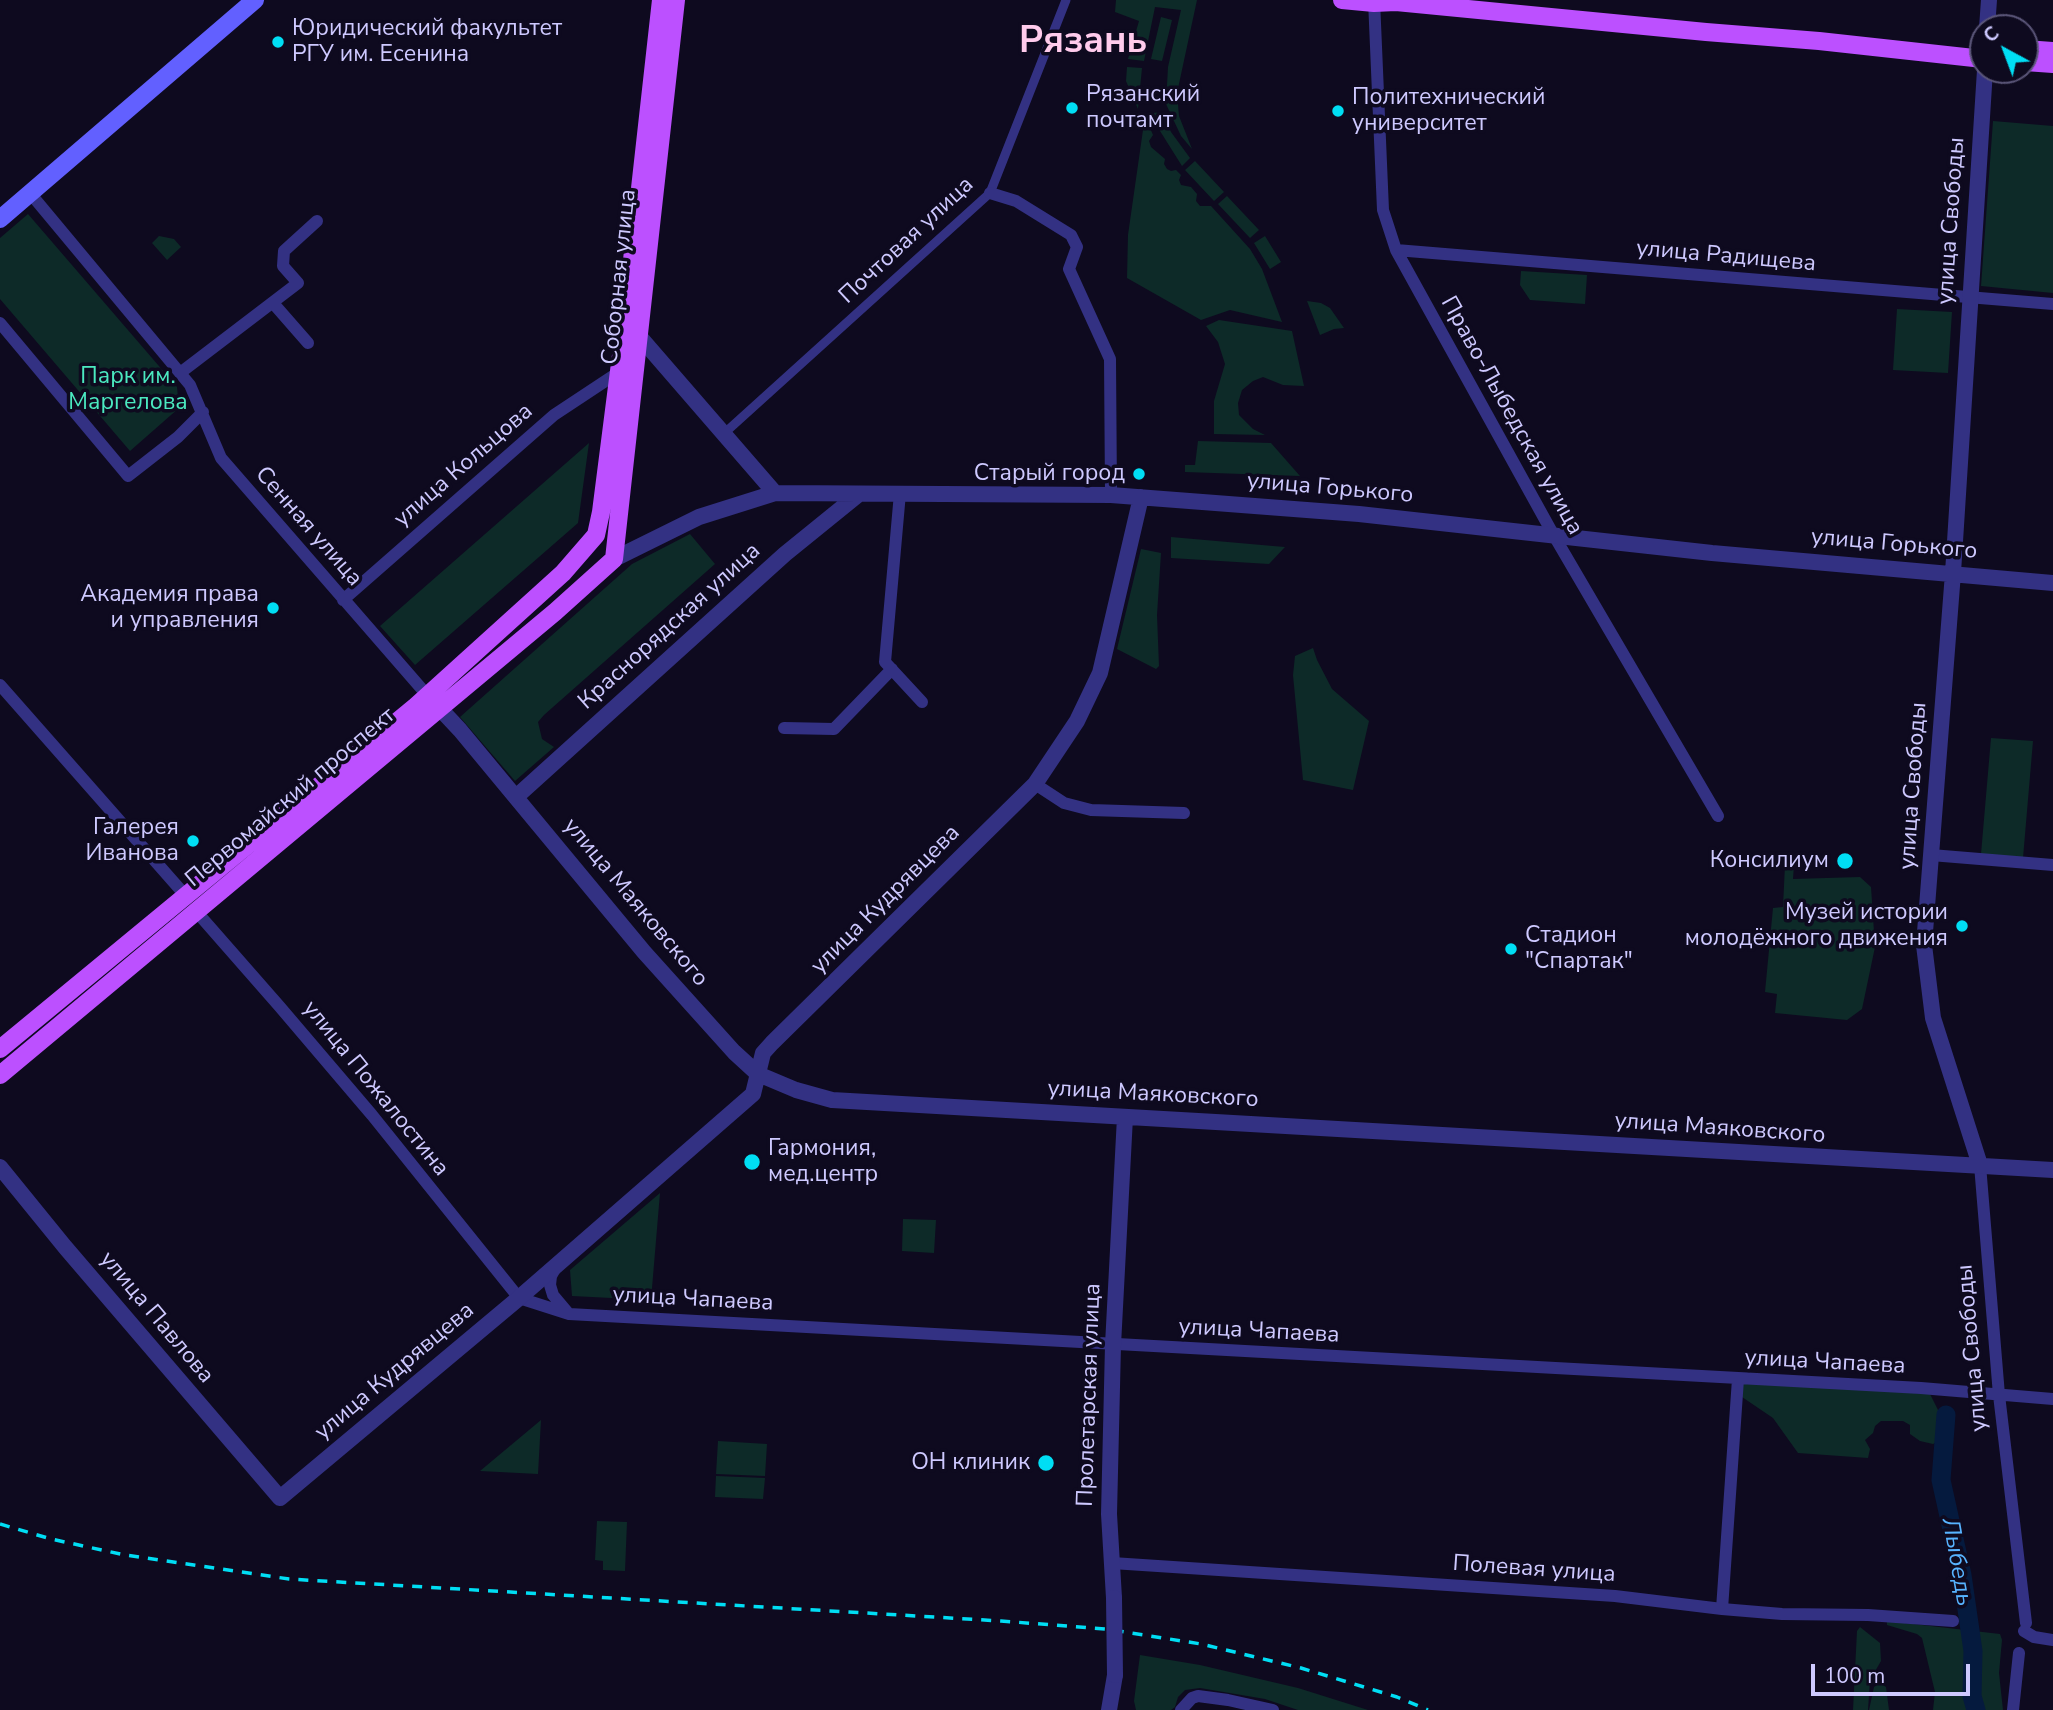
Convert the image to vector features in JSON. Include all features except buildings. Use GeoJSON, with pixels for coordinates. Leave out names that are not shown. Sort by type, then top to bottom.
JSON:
{"type":"FeatureCollection","features":[{"type":"Feature","properties":{"kind":"main road"},"geometry":{"type":"LineString","coordinates":[[0,219],[255,0]]}},
{"type":"Feature","properties":{"kind":"main road","name":"Соборная улица"},"geometry":{"type":"LineString","coordinates":[[596,535],[619,372],[661,0]]}},
{"type":"Feature","properties":{"kind":"main road","name":"Соборная улица"},"geometry":{"type":"LineString","coordinates":[[614,559],[676,0]]}},
{"type":"Feature","properties":{"kind":"main road"},"geometry":{"type":"LineString","coordinates":[[1342,0],[1396,2],[1969,57]]}},
{"type":"Feature","properties":{"kind":"main road"},"geometry":{"type":"LineString","coordinates":[[1471,0],[1969,45]]}},
{"type":"Feature","properties":{"kind":"main road","name":"Первомайский проспект"},"geometry":{"type":"LineString","coordinates":[[433,701],[563,573],[596,535]]}},
{"type":"Feature","properties":{"kind":"main road","name":"Первомайский проспект"},"geometry":{"type":"LineString","coordinates":[[0,1049],[190,903],[433,701],[555,612],[614,559]]}},
{"type":"Feature","properties":{"kind":"main road","name":"Первомайский проспект"},"geometry":{"type":"LineString","coordinates":[[0,1075],[190,903]]}},
{"type":"Feature","properties":{"kind":"street","name":"Почтовая улица"},"geometry":{"type":"LineString","coordinates":[[729,429],[990,193],[1066,0]]}},
{"type":"Feature","properties":{"kind":"street","name":"Право-Лыбедская улица"},"geometry":{"type":"LineString","coordinates":[[1374,1],[1383,210],[1396,250],[1553,534],[1718,816]]}},
{"type":"Feature","properties":{"kind":"street","name":"улица Свободы"},"geometry":{"type":"LineString","coordinates":[[1983,84],[1953,573],[1924,946],[1933,1018],[1980,1165],[1999,1395],[2025,1627],[2034,1637],[2053,1640]]}},
{"type":"Feature","properties":{"kind":"street","name":"Сенная улица"},"geometry":{"type":"LineString","coordinates":[[30,193],[190,385],[221,458],[433,701]]}},
{"type":"Feature","properties":{"kind":"street"},"geometry":{"type":"LineString","coordinates":[[990,193],[1016,201],[1071,236],[1077,247],[1069,269],[1110,359],[1111,495]]}},
{"type":"Feature","properties":{"kind":"street"},"geometry":{"type":"LineString","coordinates":[[180,373],[225,336],[232,335],[298,284],[283,266],[285,251],[317,221]]}},
{"type":"Feature","properties":{"kind":"street","name":"улица Радищева"},"geometry":{"type":"LineString","coordinates":[[1396,250],[2053,304]]}},
{"type":"Feature","properties":{"kind":"street"},"geometry":{"type":"LineString","coordinates":[[273,303],[307,343]]}},
{"type":"Feature","properties":{"kind":"street"},"geometry":{"type":"LineString","coordinates":[[0,323],[128,476],[178,437],[203,412]]}},
{"type":"Feature","properties":{"kind":"street"},"geometry":{"type":"LineString","coordinates":[[639,336],[775,492]]}},
{"type":"Feature","properties":{"kind":"street","name":"улица Кольцова"},"geometry":{"type":"LineString","coordinates":[[343,600],[554,415],[619,372]]}},
{"type":"Feature","properties":{"kind":"street","name":"улица Горького"},"geometry":{"type":"LineString","coordinates":[[614,559],[699,517],[775,492],[1111,495],[1359,514],[1712,553],[2053,583]]}},
{"type":"Feature","properties":{"kind":"street"},"geometry":{"type":"LineString","coordinates":[[900,493],[885,662],[922,702]]}},
{"type":"Feature","properties":{"kind":"street","name":"Краснорядская улица"},"geometry":{"type":"LineString","coordinates":[[516,797],[775,563],[859,494]]}},
{"type":"Feature","properties":{"kind":"street","name":"улица Кудрявцева"},"geometry":{"type":"LineString","coordinates":[[280,1498],[519,1298],[753,1094],[763,1053],[772,1043],[1035,784],[1077,721],[1100,673],[1141,497]]}},
{"type":"Feature","properties":{"kind":"street"},"geometry":{"type":"LineString","coordinates":[[784,728],[834,729],[892,669]]}},
{"type":"Feature","properties":{"kind":"street","name":"улица Пожалостина"},"geometry":{"type":"LineString","coordinates":[[0,685],[372,1115],[519,1298]]}},
{"type":"Feature","properties":{"kind":"street","name":"улица Маяковского"},"geometry":{"type":"LineString","coordinates":[[433,701],[644,952],[734,1052],[758,1074],[796,1090],[832,1100],[2053,1170]]}},
{"type":"Feature","properties":{"kind":"street"},"geometry":{"type":"LineString","coordinates":[[1035,784],[1064,803],[1091,810],[1184,813]]}},
{"type":"Feature","properties":{"kind":"street"},"geometry":{"type":"LineString","coordinates":[[1931,855],[2053,865]]}},
{"type":"Feature","properties":{"kind":"street","name":"Пролетарская улица"},"geometry":{"type":"LineString","coordinates":[[1109,1710],[1115,1675],[1109,1514],[1125,1117]]}},
{"type":"Feature","properties":{"kind":"street","name":"улица Павлова"},"geometry":{"type":"LineString","coordinates":[[0,1167],[280,1498]]}},
{"type":"Feature","properties":{"kind":"street"},"geometry":{"type":"LineString","coordinates":[[557,1265],[550,1285],[553,1295],[569,1314]]}},
{"type":"Feature","properties":{"kind":"street"},"geometry":{"type":"LineString","coordinates":[[539,1280],[536,1291],[546,1307]]}},
{"type":"Feature","properties":{"kind":"street","name":"улица Чапаева"},"geometry":{"type":"LineString","coordinates":[[519,1298],[569,1314],[1921,1388],[2053,1398]]}},
{"type":"Feature","properties":{"kind":"street"},"geometry":{"type":"LineString","coordinates":[[1722,1609],[1738,1380]]}},
{"type":"Feature","properties":{"kind":"street","name":"Полевая улица"},"geometry":{"type":"LineString","coordinates":[[1112,1563],[1615,1596],[1722,1609],[1953,1620]]}},
{"type":"Feature","properties":{"kind":"street"},"geometry":{"type":"LineString","coordinates":[[2014,1710],[2020,1653]]}},
{"type":"Feature","properties":{"kind":"street"},"geometry":{"type":"LineString","coordinates":[[1181,1710],[1192,1698],[1198,1696],[1273,1710]]}},
{"type":"Feature","properties":{"kind":"green space"},"geometry":{"type":"Polygon","coordinates":[[[1116,0],[1197,0],[1177,93],[1179,116],[1192,149],[1181,136],[1166,104],[1168,67],[1181,10],[1155,7],[1144,61],[1128,59],[1139,21],[1115,12],[1116,0]]]}},
{"type":"Feature","properties":{"kind":"green space"},"geometry":{"type":"Polygon","coordinates":[[[1161,17],[1172,20],[1162,61],[1151,59],[1161,17]]]}},
{"type":"Feature","properties":{"kind":"green space"},"geometry":{"type":"Polygon","coordinates":[[[1127,67],[1142,68],[1138,109],[1126,81],[1127,67]]]}},
{"type":"Feature","properties":{"kind":"green space"},"geometry":{"type":"Polygon","coordinates":[[[1162,112],[1171,132],[1190,158],[1182,166],[1155,123],[1153,113],[1162,112]]]}},
{"type":"Feature","properties":{"kind":"green space"},"geometry":{"type":"Polygon","coordinates":[[[1145,116],[1153,135],[1149,141],[1151,147],[1165,159],[1167,169],[1176,170],[1181,175],[1181,185],[1191,187],[1197,194],[1196,201],[1200,206],[1211,206],[1250,249],[1262,269],[1282,322],[1230,310],[1201,320],[1127,278],[1128,235],[1145,116]]]}},
{"type":"Feature","properties":{"kind":"green space"},"geometry":{"type":"Polygon","coordinates":[[[1993,121],[2053,126],[2053,293],[1981,286],[1993,121]]]}},
{"type":"Feature","properties":{"kind":"green space"},"geometry":{"type":"Polygon","coordinates":[[[1195,161],[1224,192],[1214,201],[1185,170],[1195,161]]]}},
{"type":"Feature","properties":{"kind":"green space"},"geometry":{"type":"Polygon","coordinates":[[[1227,196],[1259,230],[1250,238],[1218,204],[1227,196]]]}},
{"type":"Feature","properties":{"kind":"green space","name":"Парк им. Маргелова"},"geometry":{"type":"Polygon","coordinates":[[[28,214],[177,387],[179,408],[130,451],[0,299],[0,238],[28,214]]]}},
{"type":"Feature","properties":{"kind":"green space"},"geometry":{"type":"Polygon","coordinates":[[[159,236],[174,239],[181,247],[167,260],[152,243],[159,236]]]}},
{"type":"Feature","properties":{"kind":"green space"},"geometry":{"type":"Polygon","coordinates":[[[1265,236],[1281,262],[1270,269],[1254,243],[1265,236]]]}},
{"type":"Feature","properties":{"kind":"green space"},"geometry":{"type":"Polygon","coordinates":[[[1521,271],[1587,275],[1585,304],[1530,300],[1520,285],[1521,271]]]}},
{"type":"Feature","properties":{"kind":"green space"},"geometry":{"type":"Polygon","coordinates":[[[1307,301],[1321,303],[1330,308],[1344,328],[1320,335],[1307,301]]]}},
{"type":"Feature","properties":{"kind":"green space"},"geometry":{"type":"Polygon","coordinates":[[[1897,309],[1952,312],[1948,373],[1893,370],[1897,309]]]}},
{"type":"Feature","properties":{"kind":"green space"},"geometry":{"type":"Polygon","coordinates":[[[1219,320],[1292,331],[1304,386],[1283,385],[1263,377],[1242,390],[1238,403],[1239,415],[1253,429],[1265,435],[1214,434],[1214,401],[1225,364],[1218,342],[1206,326],[1219,320]]]}},
{"type":"Feature","properties":{"kind":"green space"},"geometry":{"type":"Polygon","coordinates":[[[1198,441],[1271,443],[1300,476],[1185,472],[1185,465],[1195,465],[1198,441]]]}},
{"type":"Feature","properties":{"kind":"green space"},"geometry":{"type":"Polygon","coordinates":[[[589,443],[578,523],[415,665],[380,626],[589,443]]]}},
{"type":"Feature","properties":{"kind":"green space"},"geometry":{"type":"Polygon","coordinates":[[[690,534],[715,564],[544,715],[538,722],[542,739],[554,747],[515,781],[460,717],[632,564],[690,534]]]}},
{"type":"Feature","properties":{"kind":"green space"},"geometry":{"type":"Polygon","coordinates":[[[1171,537],[1285,547],[1269,564],[1171,558],[1171,537]]]}},
{"type":"Feature","properties":{"kind":"green space"},"geometry":{"type":"Polygon","coordinates":[[[1141,549],[1161,553],[1157,615],[1159,666],[1156,669],[1117,649],[1141,549]]]}},
{"type":"Feature","properties":{"kind":"green space"},"geometry":{"type":"Polygon","coordinates":[[[1313,648],[1332,689],[1369,721],[1353,790],[1303,780],[1293,675],[1295,656],[1313,648]]]}},
{"type":"Feature","properties":{"kind":"green space"},"geometry":{"type":"Polygon","coordinates":[[[1991,738],[2033,741],[2023,858],[1981,854],[1991,738]]]}},
{"type":"Feature","properties":{"kind":"green space"},"geometry":{"type":"Polygon","coordinates":[[[1785,865],[1794,865],[1793,879],[1860,877],[1871,887],[1875,947],[1862,1009],[1847,1020],[1775,1013],[1777,994],[1765,992],[1773,908],[1783,907],[1785,865]]]}},
{"type":"Feature","properties":{"kind":"green space"},"geometry":{"type":"Polygon","coordinates":[[[660,1193],[651,1300],[572,1296],[570,1270],[660,1193]]]}},
{"type":"Feature","properties":{"kind":"green space"},"geometry":{"type":"Polygon","coordinates":[[[903,1219],[936,1220],[934,1253],[902,1251],[903,1219]]]}},
{"type":"Feature","properties":{"kind":"green space"},"geometry":{"type":"Polygon","coordinates":[[[1742,1382],[1930,1394],[1941,1416],[1939,1441],[1933,1444],[1920,1441],[1910,1434],[1910,1425],[1903,1421],[1881,1421],[1865,1440],[1870,1449],[1868,1458],[1798,1453],[1773,1418],[1742,1397],[1742,1382]]]}},
{"type":"Feature","properties":{"kind":"green space"},"geometry":{"type":"Polygon","coordinates":[[[541,1420],[538,1474],[480,1471],[541,1420]]]}},
{"type":"Feature","properties":{"kind":"green space"},"geometry":{"type":"Polygon","coordinates":[[[718,1441],[767,1444],[765,1476],[716,1474],[718,1441]]]}},
{"type":"Feature","properties":{"kind":"green space"},"geometry":{"type":"Polygon","coordinates":[[[716,1476],[765,1478],[763,1499],[715,1497],[716,1476]]]}},
{"type":"Feature","properties":{"kind":"green space"},"geometry":{"type":"Polygon","coordinates":[[[597,1521],[627,1522],[625,1571],[603,1570],[603,1561],[595,1560],[597,1521]]]}},
{"type":"Feature","properties":{"kind":"green space"},"geometry":{"type":"Polygon","coordinates":[[[1887,1621],[2000,1634],[2002,1640],[1999,1673],[2003,1710],[1933,1710],[1935,1692],[1922,1638],[1887,1625],[1887,1621]]]}},
{"type":"Feature","properties":{"kind":"green space"},"geometry":{"type":"Polygon","coordinates":[[[1860,1627],[1880,1643],[1881,1661],[1870,1680],[1868,1710],[1853,1710],[1857,1631],[1860,1627]]]}},
{"type":"Feature","properties":{"kind":"green space"},"geometry":{"type":"Polygon","coordinates":[[[1140,1655],[1200,1665],[1298,1688],[1368,1710],[1298,1710],[1265,1699],[1200,1688],[1185,1690],[1171,1710],[1136,1710],[1134,1701],[1140,1655]]]}},
{"type":"Feature","properties":{"kind":"green space"},"geometry":{"type":"Polygon","coordinates":[[[1880,1683],[1886,1687],[1889,1710],[1869,1710],[1874,1687],[1880,1683]]]}},
{"type":"Feature","properties":{"kind":"waterway","name":"Лыбедь"},"geometry":{"type":"LineString","coordinates":[[1946,1415],[1941,1480],[1962,1575],[1973,1651],[1972,1696],[1976,1710]]}},
{"type":"Feature","properties":{"kind":"railway"},"geometry":{"type":"LineString","coordinates":[[0,1524],[51,1539],[125,1555],[289,1579],[1106,1629],[1201,1644],[1301,1668],[1397,1697],[1428,1710]]}},
{"type":"Feature","properties":{"kind":"place","name":"Юридический факультет РГУ им. Есенина"},"geometry":{"type":"Point","coordinates":[278,42]}},
{"type":"Feature","properties":{"kind":"place","name":"Рязанский почтамт"},"geometry":{"type":"Point","coordinates":[1072,108]}},
{"type":"Feature","properties":{"kind":"place","name":"Политехнический университет"},"geometry":{"type":"Point","coordinates":[1338,111]}},
{"type":"Feature","properties":{"kind":"place","name":"Старый город"},"geometry":{"type":"Point","coordinates":[1139,474]}},
{"type":"Feature","properties":{"kind":"place","name":"Академия права и управления"},"geometry":{"type":"Point","coordinates":[273,608]}},
{"type":"Feature","properties":{"kind":"place","name":"Галерея Иванова"},"geometry":{"type":"Point","coordinates":[193,841]}},
{"type":"Feature","properties":{"kind":"place","name":"Консилиум"},"geometry":{"type":"Point","coordinates":[1845,861]}},
{"type":"Feature","properties":{"kind":"place","name":"Музей истории молодёжного движения"},"geometry":{"type":"Point","coordinates":[1962,926]}},
{"type":"Feature","properties":{"kind":"place","name":"Стадион \"Спартак\""},"geometry":{"type":"Point","coordinates":[1511,949]}},
{"type":"Feature","properties":{"kind":"place","name":"Гармония, мед.центр"},"geometry":{"type":"Point","coordinates":[752,1162]}},
{"type":"Feature","properties":{"kind":"place","name":"ОН клиник"},"geometry":{"type":"Point","coordinates":[1046,1463]}},
{"type":"Feature","properties":{"kind":"district","name":"Рязань"},"geometry":{"type":"Point","coordinates":[1083,43]}}]}
